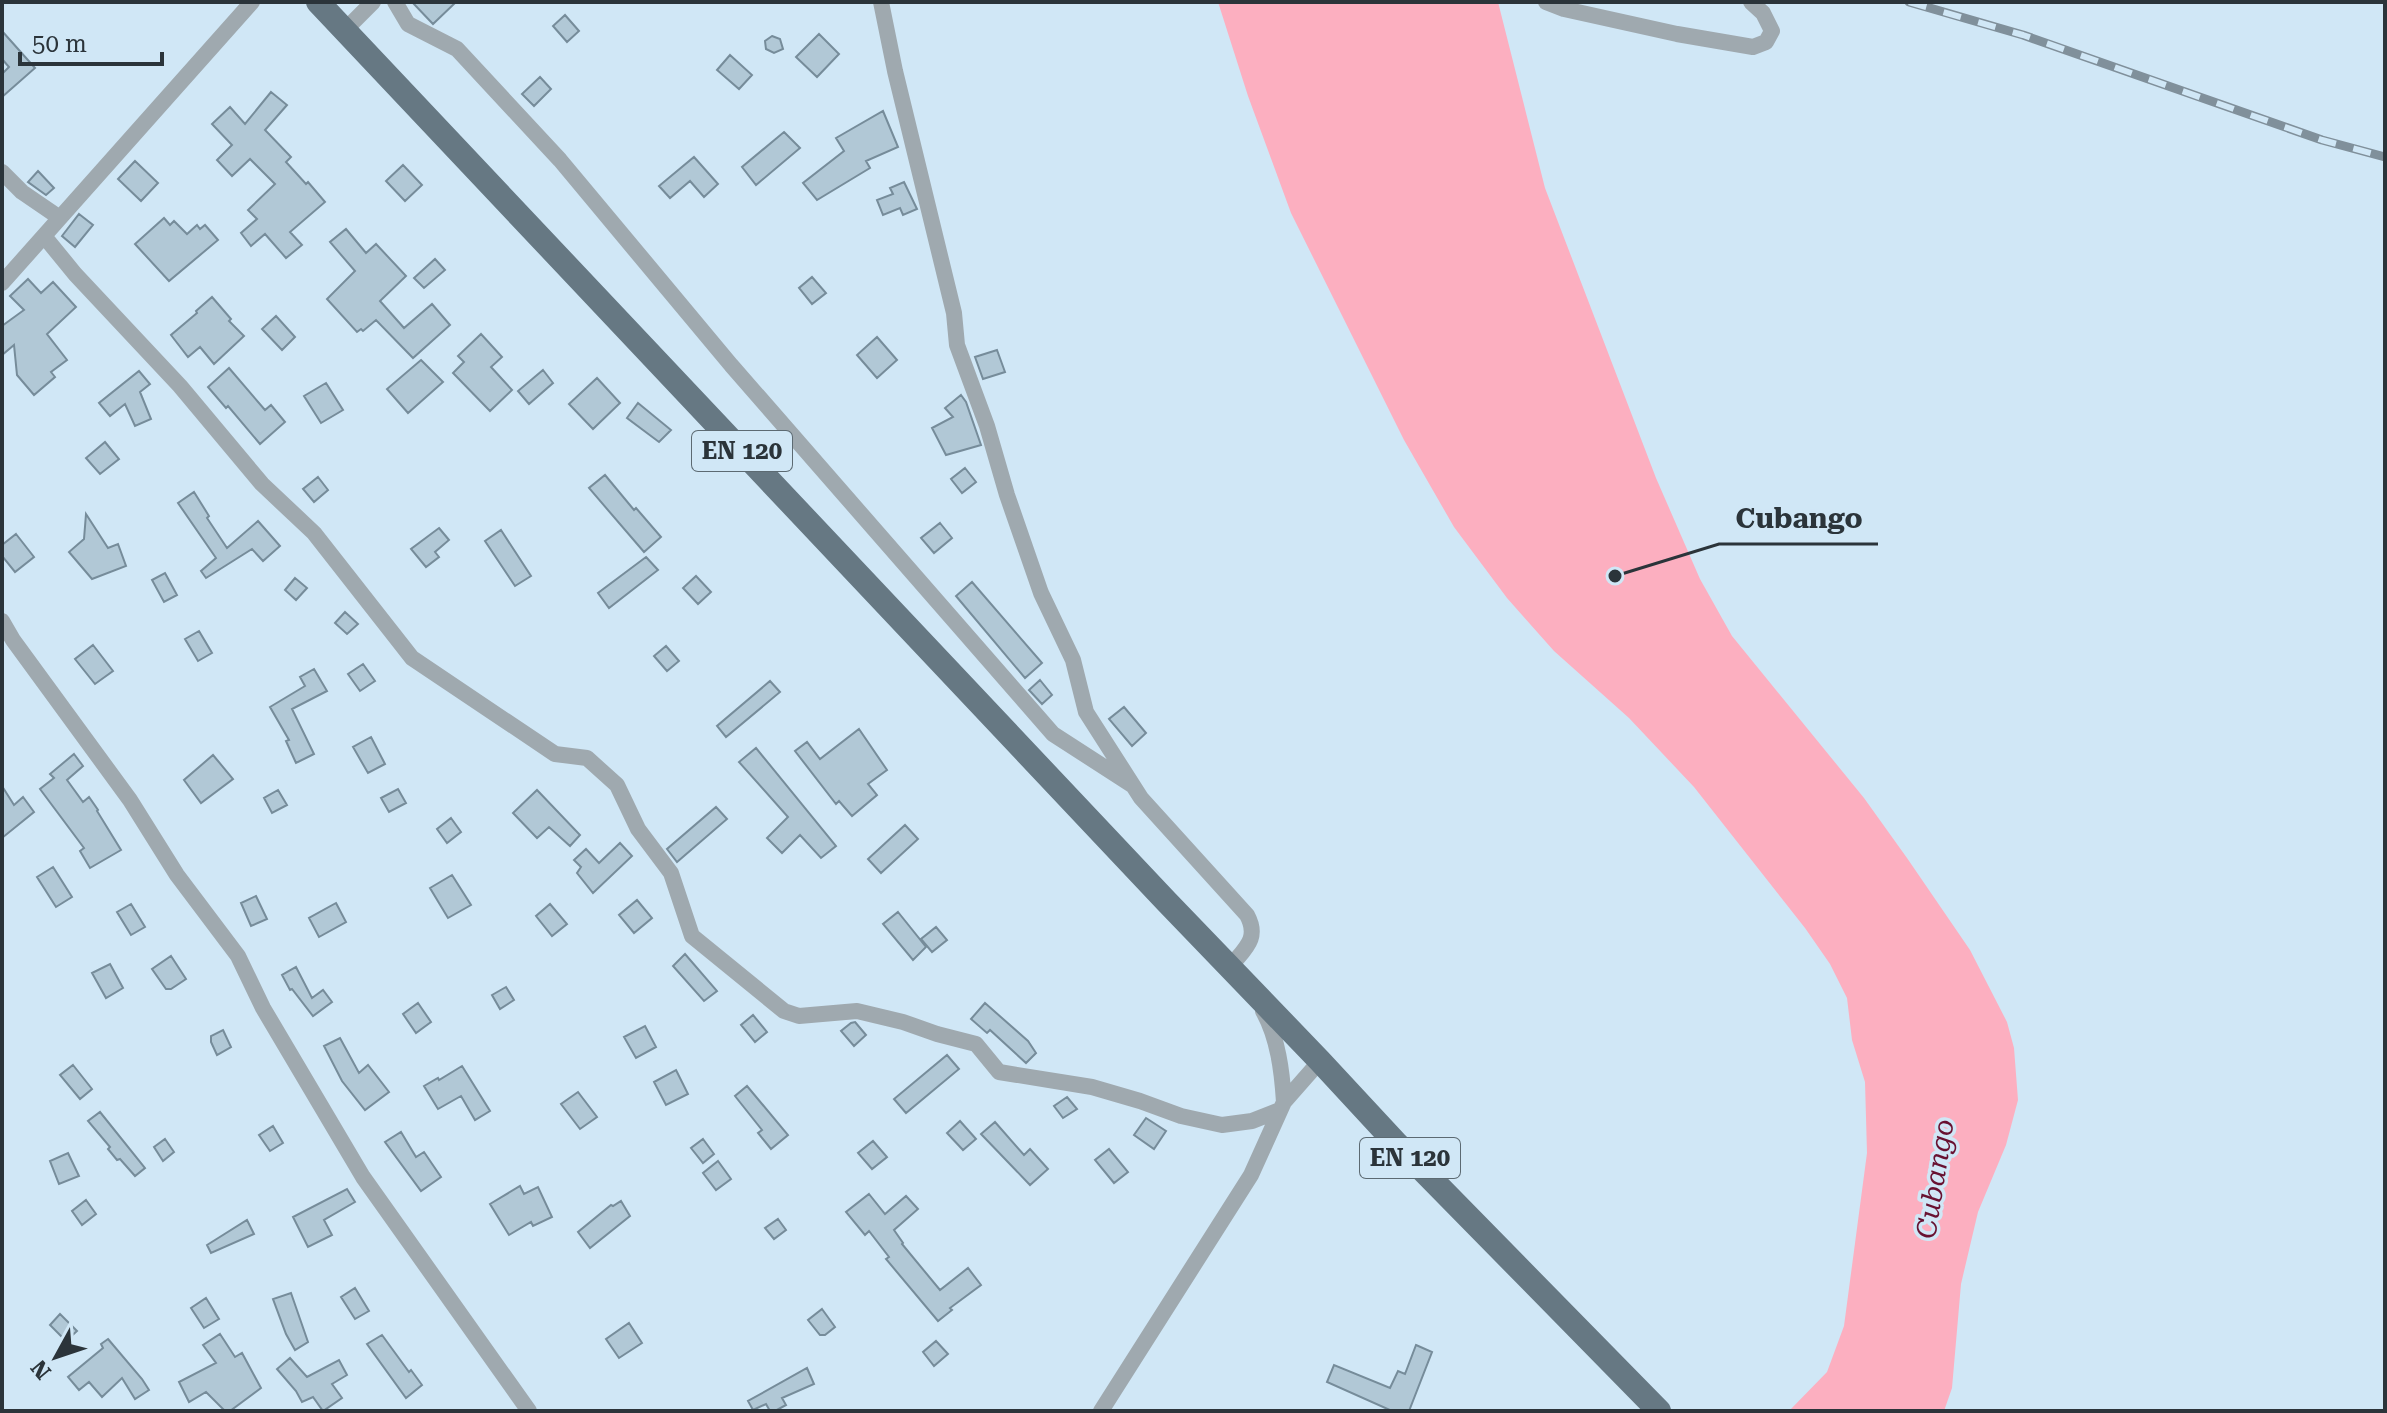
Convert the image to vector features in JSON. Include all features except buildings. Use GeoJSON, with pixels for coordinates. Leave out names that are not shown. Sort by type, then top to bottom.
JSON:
{"type":"FeatureCollection","features":[{"type":"Feature","properties":{"kind":"main road","name":"EN 120"},"geometry":{"type":"LineString","coordinates":[[318,2],[1396,1143],[1659,1411]]}},
{"type":"Feature","properties":{"kind":"street"},"geometry":{"type":"LineString","coordinates":[[2,283],[252,2]]}},
{"type":"Feature","properties":{"kind":"street"},"geometry":{"type":"LineString","coordinates":[[345,30],[373,2]]}},
{"type":"Feature","properties":{"kind":"street"},"geometry":{"type":"LineString","coordinates":[[395,2],[408,24],[457,49],[560,160],[731,365],[1053,734],[1132,785]]}},
{"type":"Feature","properties":{"kind":"street"},"geometry":{"type":"LineString","coordinates":[[881,2],[954,313],[957,345],[987,426],[1041,593],[1073,660],[1086,712],[1132,785],[1252,924],[1252,939],[1230,967]]}},
{"type":"Feature","properties":{"kind":"street"},"geometry":{"type":"LineString","coordinates":[[1546,2],[1564,9],[1753,47],[1766,42],[1772,31],[1763,13],[1751,2]]}},
{"type":"Feature","properties":{"kind":"street"},"geometry":{"type":"LineString","coordinates":[[2,172],[22,192],[60,218]]}},
{"type":"Feature","properties":{"kind":"street"},"geometry":{"type":"LineString","coordinates":[[44,236],[75,274],[180,386],[262,484],[314,533],[412,658],[555,754],[587,758],[617,785],[638,829],[671,873],[692,936],[784,1011],[799,1016],[857,1011],[876,1015],[976,1044],[999,1072],[1092,1087],[1181,1116],[1222,1125],[1252,1121],[1282,1106]]}},
{"type":"Feature","properties":{"kind":"street"},"geometry":{"type":"LineString","coordinates":[[2,621],[130,800],[177,875],[238,956],[263,1008],[363,1177],[529,1411]]}},
{"type":"Feature","properties":{"kind":"street"},"geometry":{"type":"LineString","coordinates":[[1248,986],[1271,1025],[1282,1072],[1282,1106]]}},
{"type":"Feature","properties":{"kind":"street"},"geometry":{"type":"LineString","coordinates":[[1101,1411],[1251,1175],[1282,1106],[1320,1061]]}},
{"type":"Feature","properties":{"kind":"water"},"geometry":{"type":"Polygon","coordinates":[[[1218,2],[1498,2],[1545,188],[1656,478],[1700,579],[1732,636],[1864,798],[1907,858],[1970,950],[2007,1022],[2014,1048],[2018,1100],[2006,1145],[1978,1212],[1961,1284],[1952,1388],[1944,1411],[1789,1411],[1827,1372],[1844,1326],[1867,1153],[1865,1082],[1852,1040],[1847,998],[1830,964],[1805,928],[1694,787],[1629,718],[1554,651],[1507,598],[1454,527],[1404,440],[1291,213],[1218,2]]]}},
{"type":"Feature","properties":{"kind":"railway"},"geometry":{"type":"LineString","coordinates":[[1909,2],[2023,35],[2322,140],[2385,157]]}},
{"type":"Feature","properties":{"kind":"place","name":"Cubango"},"geometry":{"type":"Point","coordinates":[1615,576]}}]}
